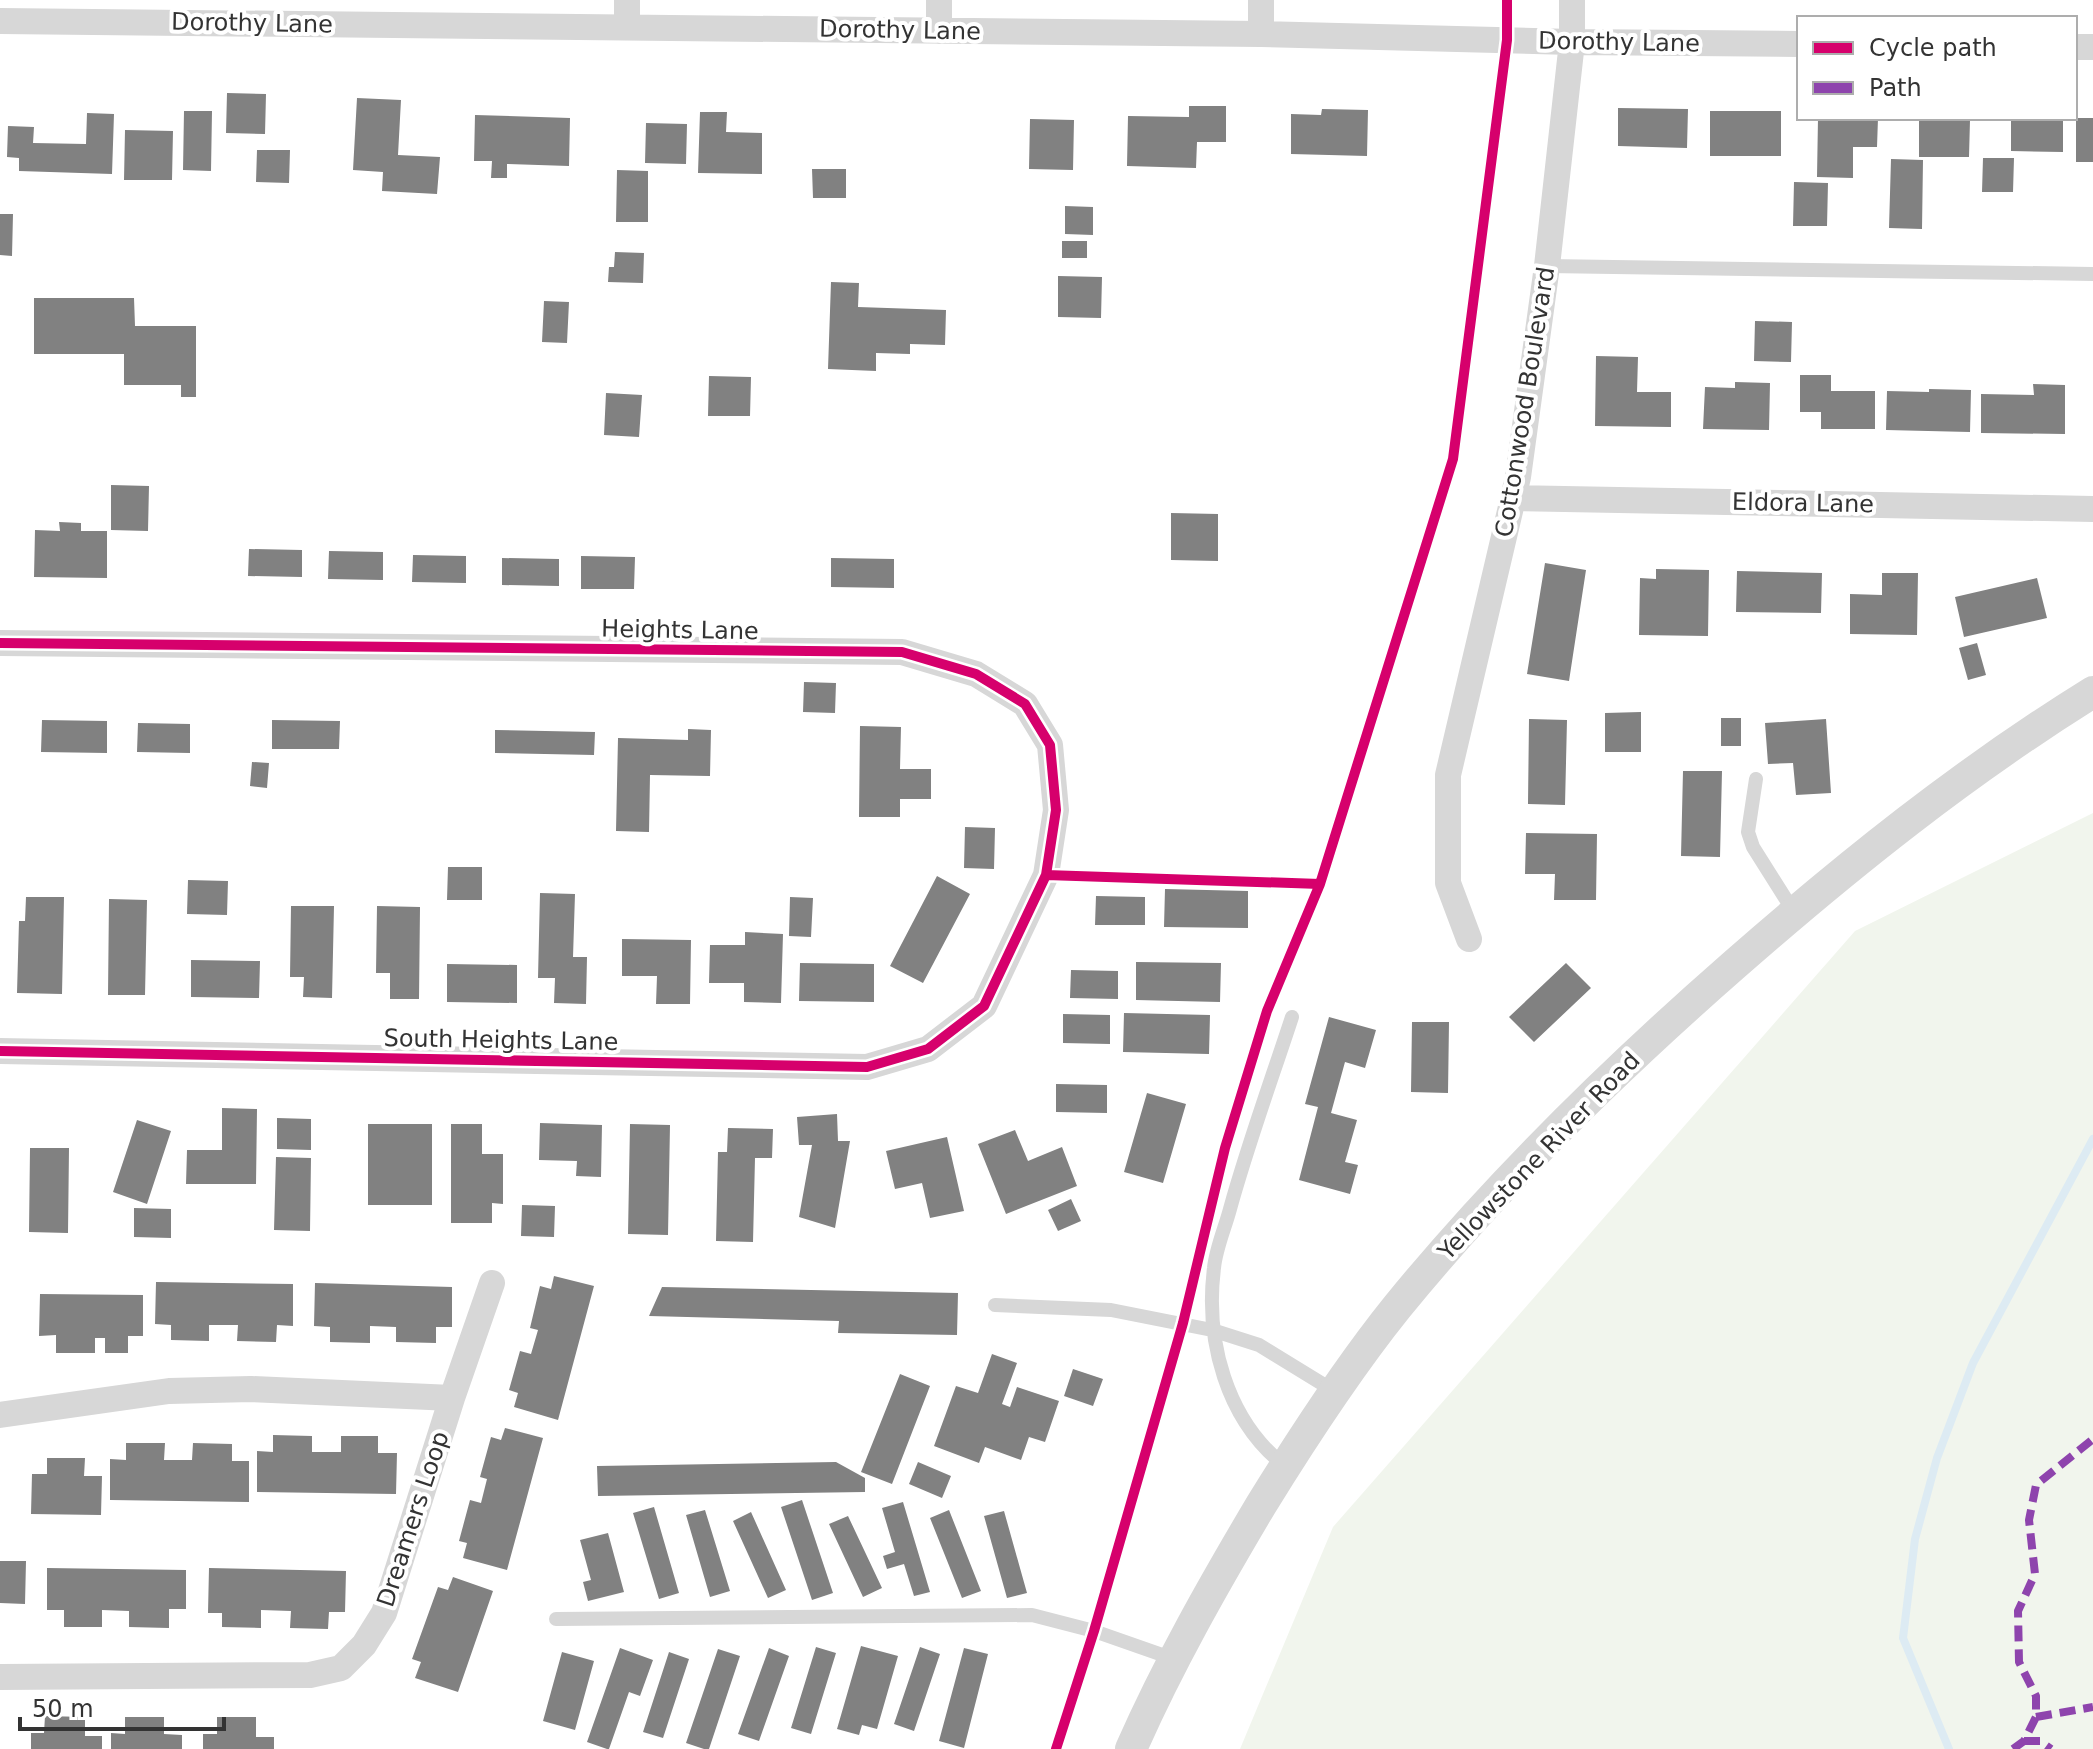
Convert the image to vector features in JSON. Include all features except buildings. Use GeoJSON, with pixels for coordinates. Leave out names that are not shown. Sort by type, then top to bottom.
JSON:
{"type":"FeatureCollection","features":[{"type":"Feature","properties":{"kind":"street"},"geometry":{"type":"LineString","coordinates":[[627,0],[627,27]]}},
{"type":"Feature","properties":{"kind":"street"},"geometry":{"type":"LineString","coordinates":[[939,0],[939,31]]}},
{"type":"Feature","properties":{"kind":"street"},"geometry":{"type":"LineString","coordinates":[[1261,0],[1261,34]]}},
{"type":"Feature","properties":{"kind":"street","name":"Cottonwood Boulevard"},"geometry":{"type":"LineString","coordinates":[[1469,939],[1448,883],[1448,775],[1513,498],[1547,266],[1572,42],[1572,0]]}},
{"type":"Feature","properties":{"kind":"street","name":"Dorothy Lane"},"geometry":{"type":"LineString","coordinates":[[0,21],[1261,34],[1797,44]]}},
{"type":"Feature","properties":{"kind":"street","name":"Eldora Lane"},"geometry":{"type":"LineString","coordinates":[[1513,498],[2093,509]]}},
{"type":"Feature","properties":{"kind":"street","name":"Heights Lane"},"geometry":{"type":"LineString","coordinates":[[0,643],[902,652],[976,674],[1025,704],[1050,745],[1056,810],[1046,875],[984,1006]]}},
{"type":"Feature","properties":{"kind":"street","name":"Yellowstone River Road"},"geometry":{"type":"LineString","coordinates":[[1131,1749],[1174,1659],[1227,1562],[1285,1466],[1334,1391],[1397,1308],[1459,1235],[1569,1120],[1676,1016],[1794,912],[1913,814],[2021,737],[2093,692]]}},
{"type":"Feature","properties":{"kind":"street","name":"South Heights Lane"},"geometry":{"type":"LineString","coordinates":[[0,1051],[867,1067],[928,1049],[984,1006]]}},
{"type":"Feature","properties":{"kind":"street","name":"Dreamers Loop"},"geometry":{"type":"LineString","coordinates":[[0,1677],[310,1675],[341,1668],[364,1645],[384,1613],[492,1283]]}},
{"type":"Feature","properties":{"kind":"street","name":"Dreamers Loop"},"geometry":{"type":"LineString","coordinates":[[0,1415],[169,1391],[251,1389],[452,1398]]}},
{"type":"Feature","properties":{"kind":"lane"},"geometry":{"type":"LineString","coordinates":[[1547,266],[2093,274]]}},
{"type":"Feature","properties":{"kind":"lane"},"geometry":{"type":"LineString","coordinates":[[1756,779],[1748,832],[1753,847],[1794,912]]}},
{"type":"Feature","properties":{"kind":"lane"},"geometry":{"type":"LineString","coordinates":[[1285,1466],[1272,1455],[1233,1403],[1223,1378],[1212,1330],[1214,1267],[1237,1184],[1292,1017]]}},
{"type":"Feature","properties":{"kind":"lane"},"geometry":{"type":"LineString","coordinates":[[995,1305],[1111,1310],[1212,1330],[1259,1345],[1334,1391]]}},
{"type":"Feature","properties":{"kind":"lane"},"geometry":{"type":"LineString","coordinates":[[556,1619],[1032,1615],[1094,1631],[1174,1659]]}},
{"type":"Feature","properties":{"kind":"shaded area"},"geometry":{"type":"Polygon","coordinates":[[[2093,813],[2093,1749],[1240,1749],[1333,1527],[1855,931],[2093,813]]]}},
{"type":"Feature","properties":{"kind":"waterway"},"geometry":{"type":"LineString","coordinates":[[1949,1749],[1903,1638],[1915,1539],[1937,1458],[1973,1363],[2093,1139]]}},
{"type":"Feature","properties":{"kind":"marked path"},"geometry":{"type":"LineString","coordinates":[[2013,1749],[2024,1741],[2036,1717],[2036,1696],[2019,1662],[2018,1611],[2035,1574],[2029,1520],[2036,1485],[2093,1439]]}},
{"type":"Feature","properties":{"kind":"marked path"},"geometry":{"type":"LineString","coordinates":[[2036,1717],[2093,1707]]}},
{"type":"Feature","properties":{"kind":"marked path"},"geometry":{"type":"LineString","coordinates":[[2024,1741],[2040,1741],[2051,1749]]}},
{"type":"Feature","properties":{"kind":"cycle path"},"geometry":{"type":"LineString","coordinates":[[1056,1749],[1094,1631],[1183,1323],[1225,1148],[1267,1011],[1320,884],[1453,459],[1507,40],[1507,0]]}},
{"type":"Feature","properties":{"kind":"cycle path"},"geometry":{"type":"LineString","coordinates":[[0,643],[902,652],[976,674],[1025,704],[1050,745],[1056,810],[1046,875],[984,1006],[928,1049],[867,1067],[0,1051]]}},
{"type":"Feature","properties":{"kind":"cycle path"},"geometry":{"type":"LineString","coordinates":[[1046,875],[1320,884]]}}]}
